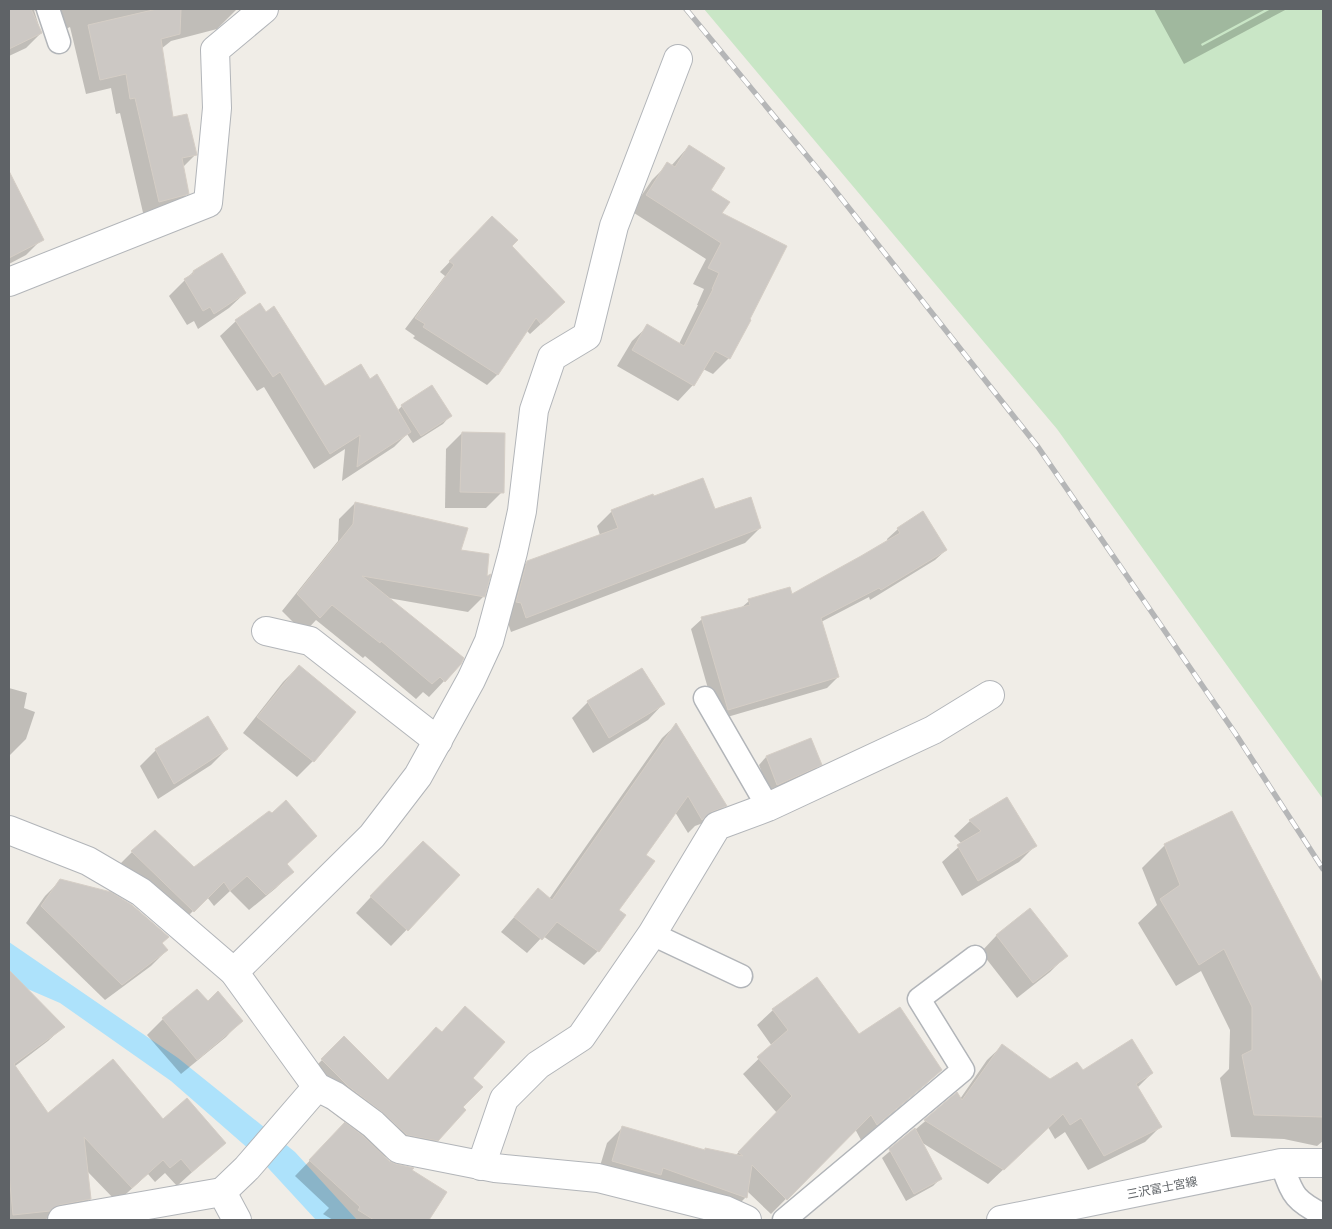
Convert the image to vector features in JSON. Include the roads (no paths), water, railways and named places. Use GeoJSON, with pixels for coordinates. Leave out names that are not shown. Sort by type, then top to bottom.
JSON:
{"type":"FeatureCollection","features":[{"type":"Feature","properties":{"kind":"street"},"geometry":{"type":"LineString","coordinates":[[9,282],[208,203],[217,108],[215,50],[264,9]]}},
{"type":"Feature","properties":{"kind":"street"},"geometry":{"type":"LineString","coordinates":[[234,972],[372,836],[418,776],[471,680],[489,641],[522,511],[534,410],[552,357],[587,336],[614,226],[678,59]]}},
{"type":"Feature","properties":{"kind":"street"},"geometry":{"type":"LineString","coordinates":[[266,631],[310,640],[438,741]]}},
{"type":"Feature","properties":{"kind":"street"},"geometry":{"type":"LineString","coordinates":[[480,1166],[504,1098],[538,1066],[581,1037],[652,934],[717,826],[768,807],[932,730],[990,695]]}},
{"type":"Feature","properties":{"kind":"street"},"geometry":{"type":"LineString","coordinates":[[9,830],[88,861],[141,892],[234,972],[317,1087],[335,1096],[399,1149],[480,1166],[598,1178],[725,1210],[747,1220]]}},
{"type":"Feature","properties":{"kind":"street"},"geometry":{"type":"LineString","coordinates":[[62,1220],[222,1192],[247,1168],[317,1087]]}},
{"type":"Feature","properties":{"kind":"street","name":"三沢富士宮線"},"geometry":{"type":"LineString","coordinates":[[1001,1220],[1281,1163],[1323,1163]]}},
{"type":"Feature","properties":{"kind":"street"},"geometry":{"type":"LineString","coordinates":[[222,1192],[238,1220]]}},
{"type":"Feature","properties":{"kind":"lane"},"geometry":{"type":"LineString","coordinates":[[48,9],[59,42]]}},
{"type":"Feature","properties":{"kind":"lane"},"geometry":{"type":"LineString","coordinates":[[705,698],[768,807]]}},
{"type":"Feature","properties":{"kind":"lane"},"geometry":{"type":"LineString","coordinates":[[652,934],[741,976]]}},
{"type":"Feature","properties":{"kind":"lane"},"geometry":{"type":"LineString","coordinates":[[784,1220],[963,1070],[918,999],[975,957]]}},
{"type":"Feature","properties":{"kind":"lane"},"geometry":{"type":"LineString","coordinates":[[1281,1163],[1293,1194],[1304,1205],[1323,1215]]}},
{"type":"Feature","properties":{"kind":"water"},"geometry":{"type":"Polygon","coordinates":[[[9,942],[178,1058],[295,1152],[357,1220],[316,1220],[258,1157],[171,1081],[60,1003],[16,984],[9,977],[9,942]]]}},
{"type":"Feature","properties":{"kind":"railway"},"geometry":{"type":"LineString","coordinates":[[686,9],[830,184],[1038,447],[1235,733],[1323,869]]}}]}
